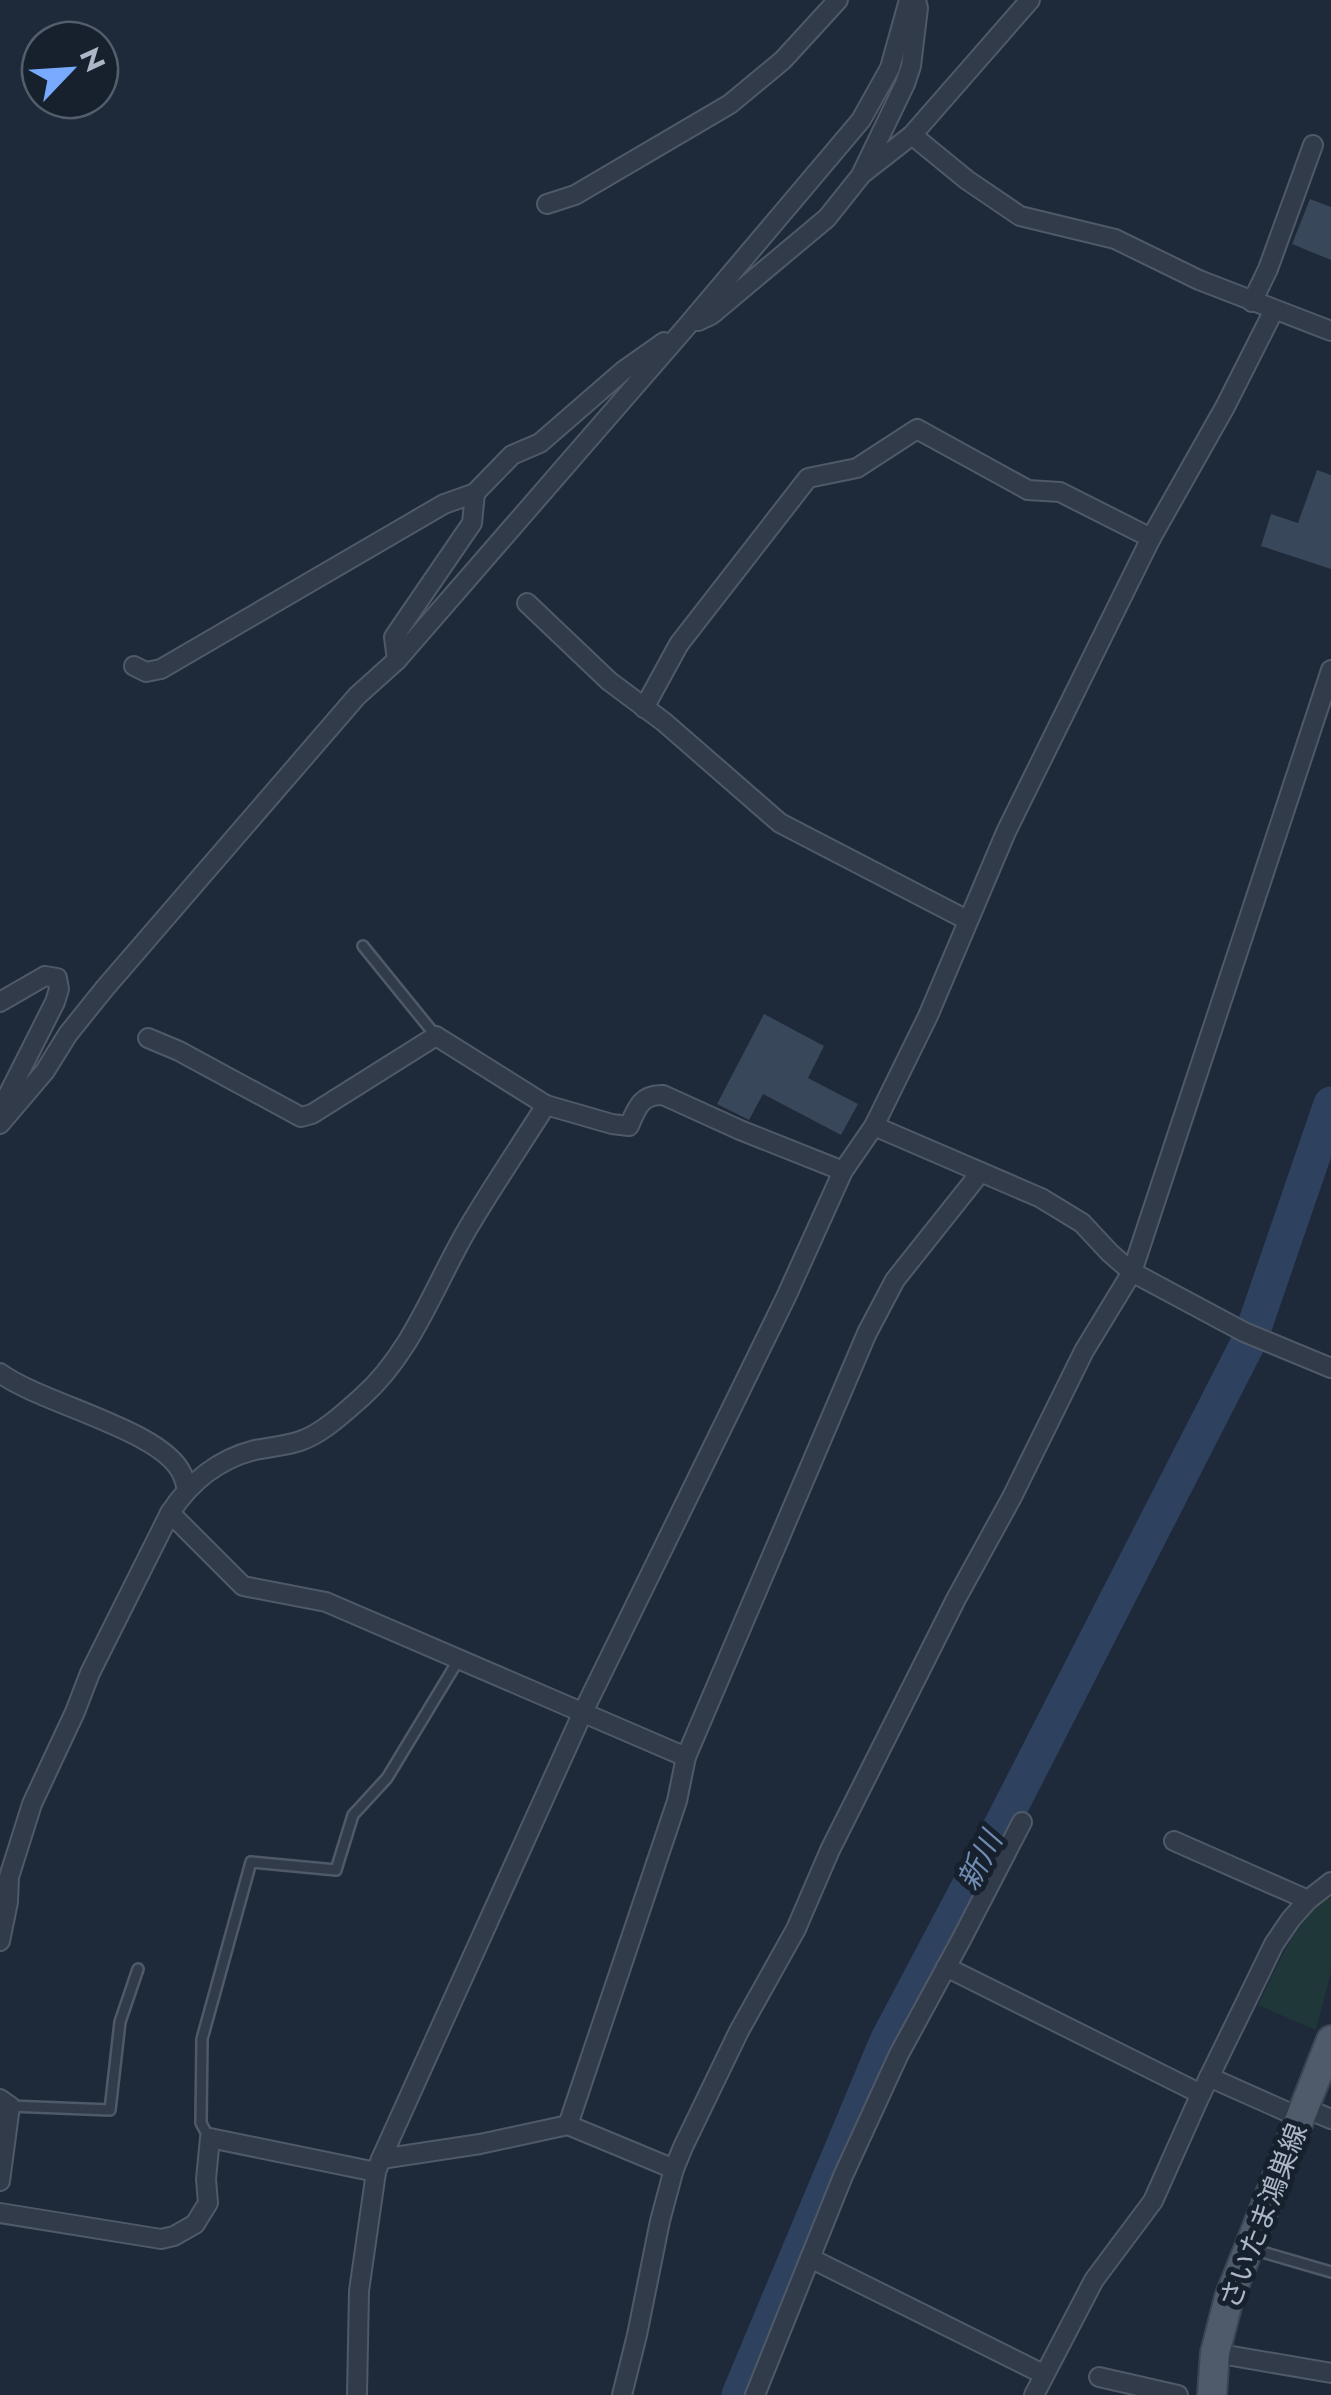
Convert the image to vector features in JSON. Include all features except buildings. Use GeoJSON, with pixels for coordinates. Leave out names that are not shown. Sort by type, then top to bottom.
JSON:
{"type":"FeatureCollection","features":[{"type":"Feature","properties":{"kind":"main road","name":"さいたま鴻巣線"},"geometry":{"type":"LineString","coordinates":[[1212,2395],[1215,2354],[1229,2298],[1331,2040]]}},
{"type":"Feature","properties":{"kind":"street"},"geometry":{"type":"LineString","coordinates":[[547,204],[575,195],[730,104],[783,60],[838,0]]}},
{"type":"Feature","properties":{"kind":"street"},"geometry":{"type":"LineString","coordinates":[[862,174],[911,66],[918,8],[913,0]]}},
{"type":"Feature","properties":{"kind":"street"},"geometry":{"type":"LineString","coordinates":[[0,1123],[46,1071],[68,1034],[105,988],[356,696],[398,660],[862,120],[890,68],[913,0]]}},
{"type":"Feature","properties":{"kind":"street"},"geometry":{"type":"LineString","coordinates":[[134,666],[146,672],[160,670],[444,504],[475,493],[512,455],[540,443],[623,371],[687,326],[711,315],[816,228],[862,174],[912,135],[1030,0]]}},
{"type":"Feature","properties":{"kind":"street"},"geometry":{"type":"LineString","coordinates":[[912,135],[1020,216],[1115,239],[1199,280],[1331,331]]}},
{"type":"Feature","properties":{"kind":"street"},"geometry":{"type":"LineString","coordinates":[[1252,302],[1268,270],[1313,145]]}},
{"type":"Feature","properties":{"kind":"street"},"geometry":{"type":"LineString","coordinates":[[358,2395],[359,2291],[378,2166],[583,1712],[786,1297],[843,1170],[874,1126],[928,1016],[1006,832],[1151,538],[1274,310]]}},
{"type":"Feature","properties":{"kind":"street"},"geometry":{"type":"LineString","coordinates":[[644,708],[679,644],[808,478],[857,468],[917,428],[1028,490],[1060,492],[1151,538]]}},
{"type":"Feature","properties":{"kind":"street"},"geometry":{"type":"LineString","coordinates":[[398,660],[394,637],[472,523],[475,493]]}},
{"type":"Feature","properties":{"kind":"street"},"geometry":{"type":"LineString","coordinates":[[527,604],[609,681],[780,823],[967,920]]}},
{"type":"Feature","properties":{"kind":"street"},"geometry":{"type":"LineString","coordinates":[[622,2395],[674,2170],[731,2045],[796,1929],[830,1850],[956,1599],[1012,1497],[1084,1350],[1132,1272],[1331,670]]}},
{"type":"Feature","properties":{"kind":"street"},"geometry":{"type":"LineString","coordinates":[[0,1002],[44,976],[56,978],[59,989],[55,1002],[4,1102],[0,1123]]}},
{"type":"Feature","properties":{"kind":"street"},"geometry":{"type":"LineString","coordinates":[[148,1038],[300,1117],[312,1114],[436,1036],[546,1105],[629,1126],[641,1100],[651,1095],[663,1096],[843,1170]]}},
{"type":"Feature","properties":{"kind":"street"},"geometry":{"type":"LineString","coordinates":[[0,1942],[8,1878],[32,1804],[90,1673],[170,1513],[186,1489],[206,1473],[236,1457],[300,1441],[315,1433],[363,1396],[390,1368],[468,1228],[546,1105]]}},
{"type":"Feature","properties":{"kind":"street"},"geometry":{"type":"LineString","coordinates":[[874,1126],[1041,1198],[1073,1217],[1132,1272],[1244,1332],[1331,1368]]}},
{"type":"Feature","properties":{"kind":"street"},"geometry":{"type":"LineString","coordinates":[[568,2125],[677,1801],[686,1758],[867,1333],[895,1280],[980,1174]]}},
{"type":"Feature","properties":{"kind":"street"},"geometry":{"type":"LineString","coordinates":[[0,1373],[16,1385],[128,1430],[165,1454],[182,1472],[186,1489]]}},
{"type":"Feature","properties":{"kind":"street"},"geometry":{"type":"LineString","coordinates":[[170,1513],[243,1586],[326,1602],[686,1758]]}},
{"type":"Feature","properties":{"kind":"street"},"geometry":{"type":"LineString","coordinates":[[755,2395],[843,2176],[899,2054],[1022,1822]]}},
{"type":"Feature","properties":{"kind":"street"},"geometry":{"type":"LineString","coordinates":[[1174,1841],[1308,1900]]}},
{"type":"Feature","properties":{"kind":"street"},"geometry":{"type":"LineString","coordinates":[[1034,2395],[1105,2262],[1153,2200],[1274,1944],[1291,1918],[1331,1882]]}},
{"type":"Feature","properties":{"kind":"street"},"geometry":{"type":"LineString","coordinates":[[946,1967],[1205,2086],[1331,2118]]}},
{"type":"Feature","properties":{"kind":"street"},"geometry":{"type":"LineString","coordinates":[[0,2181],[5,2103]]}},
{"type":"Feature","properties":{"kind":"street"},"geometry":{"type":"LineString","coordinates":[[0,2213],[161,2238],[174,2236],[195,2224],[208,2204],[210,2138],[378,2166],[568,2125],[674,2170]]}},
{"type":"Feature","properties":{"kind":"street"},"geometry":{"type":"LineString","coordinates":[[810,2258],[1043,2374]]}},
{"type":"Feature","properties":{"kind":"street"},"geometry":{"type":"LineString","coordinates":[[1215,2354],[1331,2373]]}},
{"type":"Feature","properties":{"kind":"street"},"geometry":{"type":"LineString","coordinates":[[1100,2378],[1178,2395]]}},
{"type":"Feature","properties":{"kind":"lane"},"geometry":{"type":"LineString","coordinates":[[363,946],[436,1036]]}},
{"type":"Feature","properties":{"kind":"lane"},"geometry":{"type":"LineString","coordinates":[[210,2138],[201,2123],[202,2038],[251,1862],[336,1870],[353,1815],[387,1778],[459,1659]]}},
{"type":"Feature","properties":{"kind":"lane"},"geometry":{"type":"LineString","coordinates":[[5,2103],[110,2110],[120,2022],[138,1968]]}},
{"type":"Feature","properties":{"kind":"lane"},"geometry":{"type":"LineString","coordinates":[[1248,2248],[1331,2272]]}},
{"type":"Feature","properties":{"kind":"green space"},"geometry":{"type":"Polygon","coordinates":[[[1324,1897],[1331,1898],[1331,1972],[1316,2030],[1258,2005],[1295,1934],[1324,1897]]]}},
{"type":"Feature","properties":{"kind":"waterway","name":"新川"},"geometry":{"type":"LineString","coordinates":[[1255,1325],[1331,1104]]}},
{"type":"Feature","properties":{"kind":"waterway","name":"新川"},"geometry":{"type":"LineString","coordinates":[[739,2395],[887,2041],[1249,1341]]}}]}
